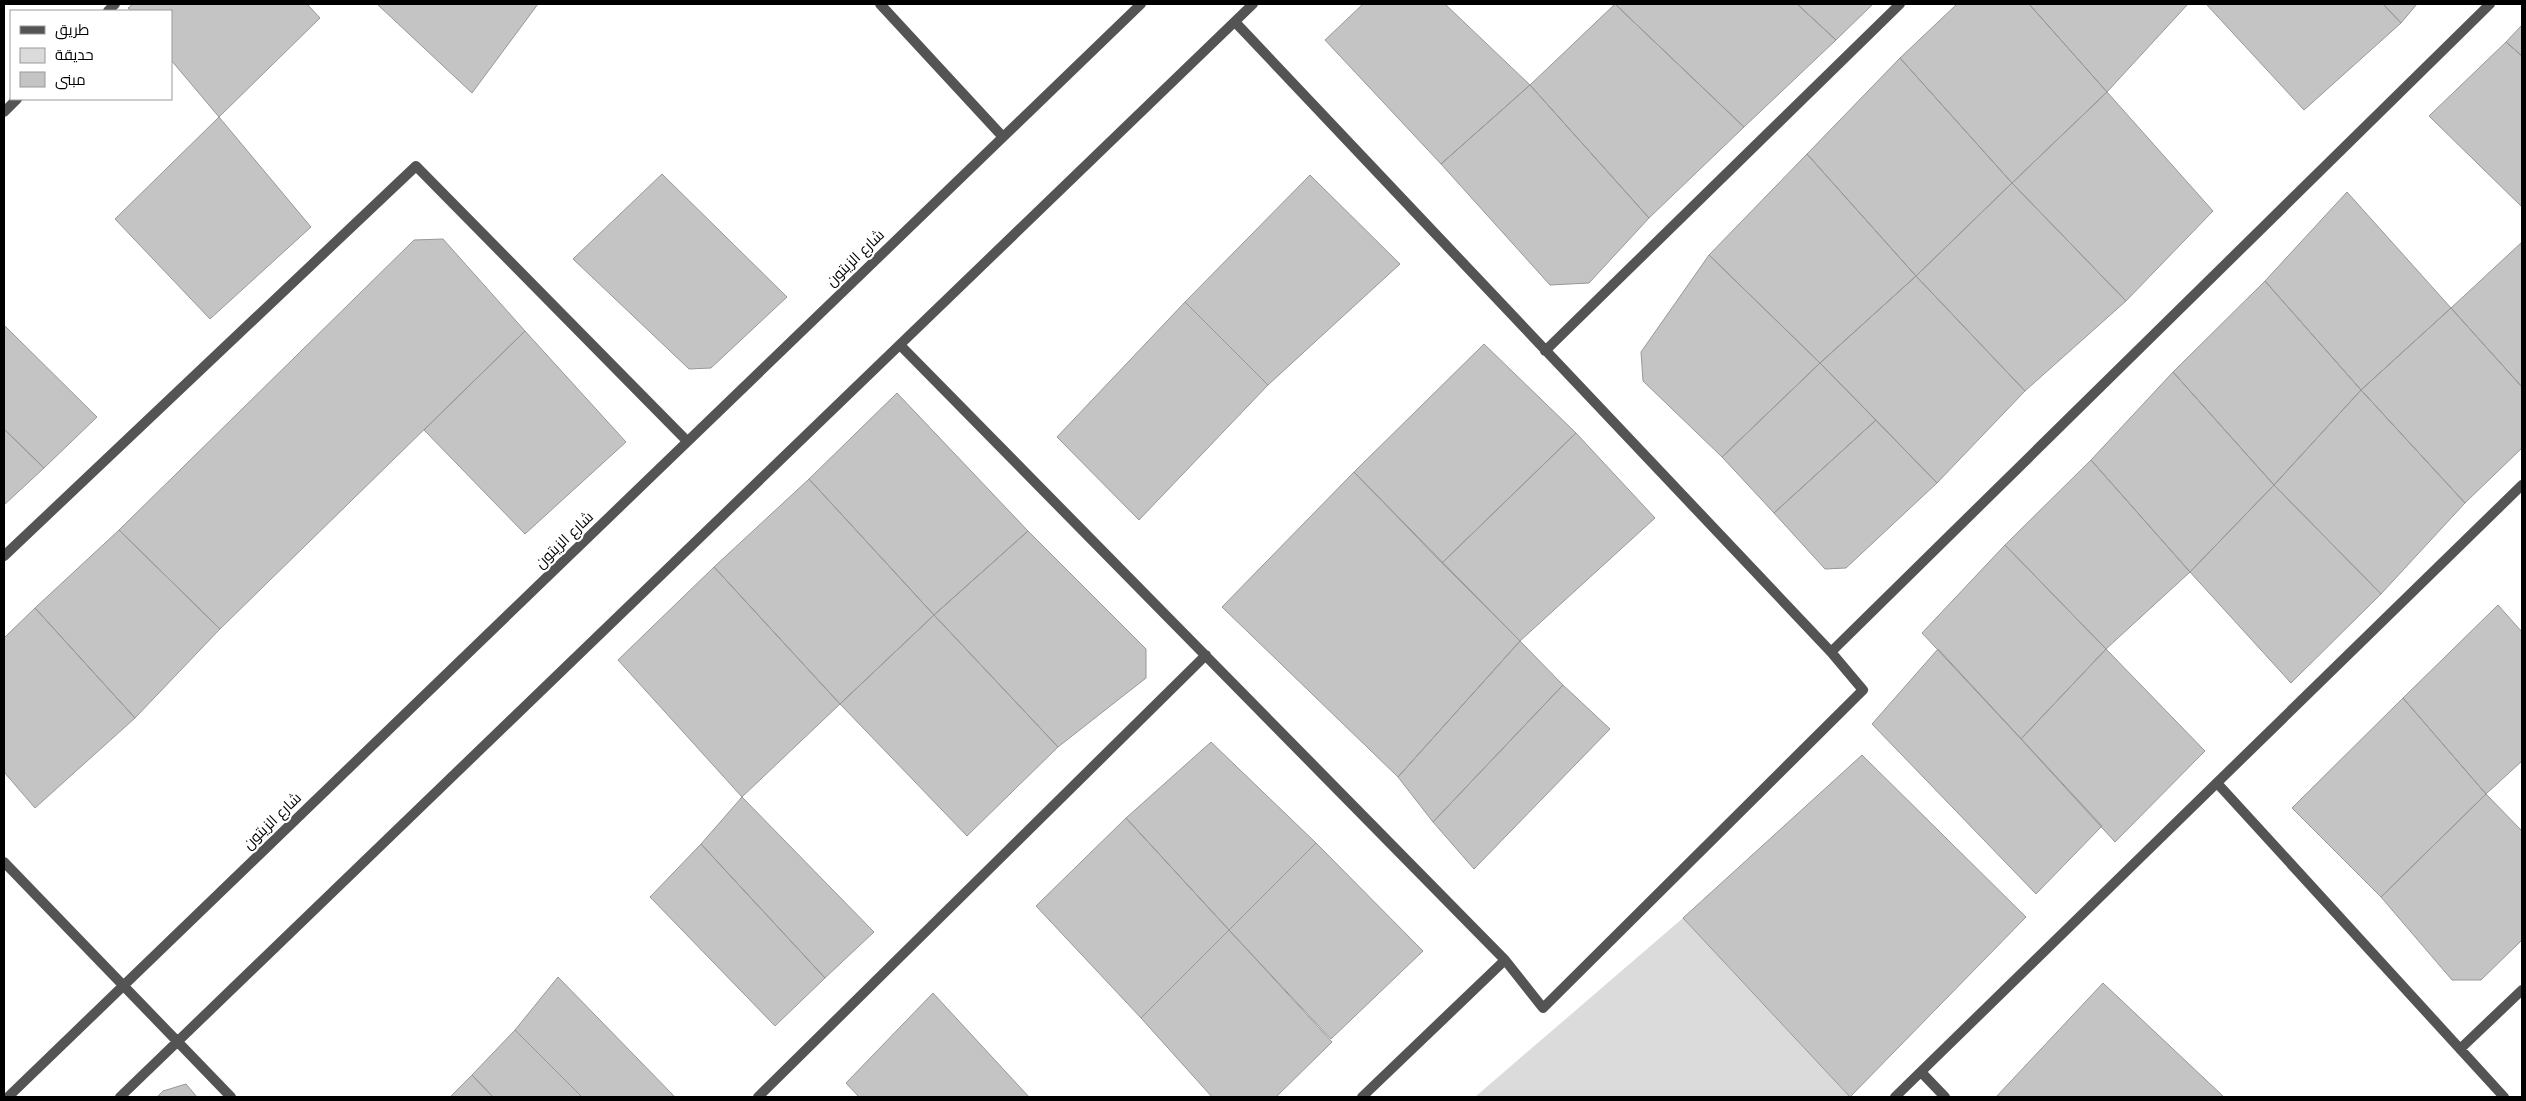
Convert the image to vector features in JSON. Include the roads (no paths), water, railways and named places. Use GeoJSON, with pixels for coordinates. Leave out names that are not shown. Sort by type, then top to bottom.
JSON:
{"type":"FeatureCollection","features":[{"type":"Feature","properties":{"kind":"street"},"geometry":{"type":"LineString","coordinates":[[880,4],[1003,137]]}},
{"type":"Feature","properties":{"kind":"street","name":"شارع الزيتون"},"geometry":{"type":"LineString","coordinates":[[8,1097],[1141,4]]}},
{"type":"Feature","properties":{"kind":"street"},"geometry":{"type":"LineString","coordinates":[[120,1097],[1254,4]]}},
{"type":"Feature","properties":{"kind":"street"},"geometry":{"type":"LineString","coordinates":[[1545,350],[1900,4]]}},
{"type":"Feature","properties":{"kind":"street"},"geometry":{"type":"LineString","coordinates":[[1831,652],[2490,4]]}},
{"type":"Feature","properties":{"kind":"street"},"geometry":{"type":"LineString","coordinates":[[901,346],[1505,960],[1543,1008],[1863,690],[1831,652],[1236,23]]}},
{"type":"Feature","properties":{"kind":"street"},"geometry":{"type":"LineString","coordinates":[[4,112],[16,100]]}},
{"type":"Feature","properties":{"kind":"street"},"geometry":{"type":"LineString","coordinates":[[4,556],[416,166],[687,441]]}},
{"type":"Feature","properties":{"kind":"street"},"geometry":{"type":"LineString","coordinates":[[1895,1097],[2522,485]]}},
{"type":"Feature","properties":{"kind":"street"},"geometry":{"type":"LineString","coordinates":[[758,1097],[1206,655]]}},
{"type":"Feature","properties":{"kind":"street"},"geometry":{"type":"LineString","coordinates":[[2217,783],[2504,1097]]}},
{"type":"Feature","properties":{"kind":"street"},"geometry":{"type":"LineString","coordinates":[[4,862],[231,1097]]}},
{"type":"Feature","properties":{"kind":"street"},"geometry":{"type":"LineString","coordinates":[[1362,1097],[1505,960]]}},
{"type":"Feature","properties":{"kind":"street"},"geometry":{"type":"LineString","coordinates":[[2460,1049],[2522,990]]}},
{"type":"Feature","properties":{"kind":"street"},"geometry":{"type":"LineString","coordinates":[[1921,1072],[1945,1097]]}}]}
